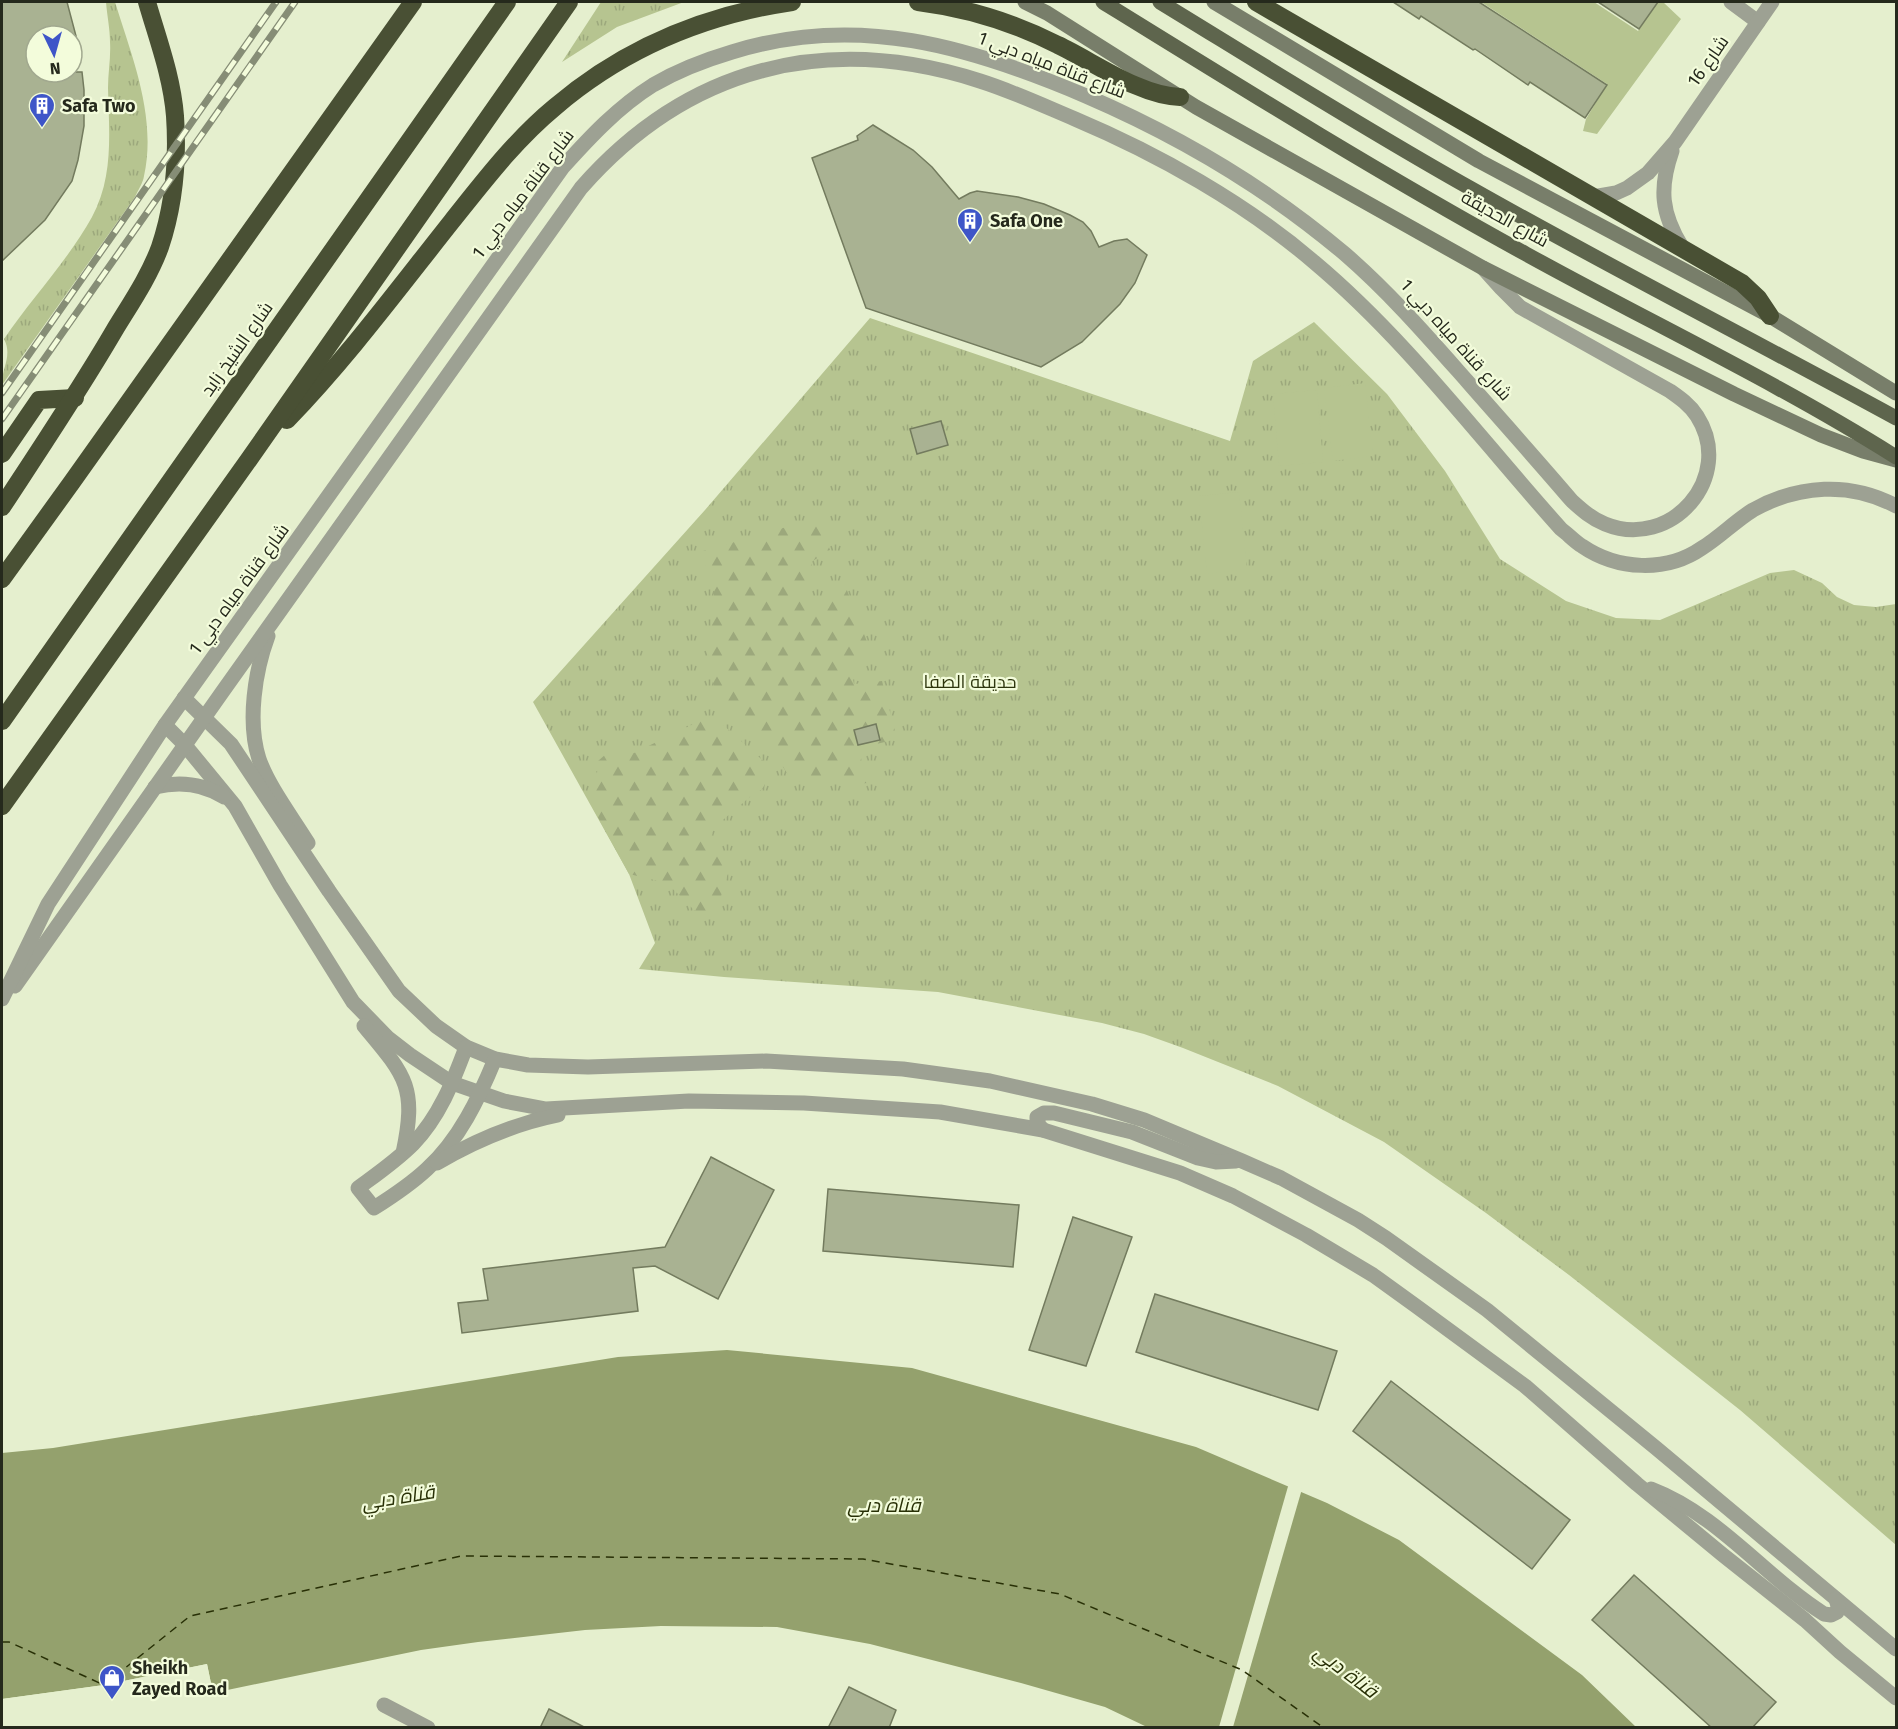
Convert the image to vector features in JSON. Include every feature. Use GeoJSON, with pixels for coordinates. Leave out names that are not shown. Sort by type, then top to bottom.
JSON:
{"type":"FeatureCollection","features":[{"type":"Feature","properties":{"kind":"highway"},"geometry":{"type":"LineString","coordinates":[[2,507],[75,398],[152,265],[165,230],[176,161],[175,115],[165,60],[147,2]]}},
{"type":"Feature","properties":{"kind":"highway"},"geometry":{"type":"LineString","coordinates":[[2,579],[413,2]]}},
{"type":"Feature","properties":{"kind":"highway","name":"شارع الشيخ زايد"},"geometry":{"type":"LineString","coordinates":[[2,721],[507,2]]}},
{"type":"Feature","properties":{"kind":"highway"},"geometry":{"type":"LineString","coordinates":[[2,806],[569,2]]}},
{"type":"Feature","properties":{"kind":"highway"},"geometry":{"type":"LineString","coordinates":[[249,458],[320,384],[504,157],[555,106],[604,70],[658,40],[716,18],[745,10],[792,2]]}},
{"type":"Feature","properties":{"kind":"highway"},"geometry":{"type":"LineString","coordinates":[[918,2],[957,9],[1023,29],[1055,43],[1144,90],[1180,97]]}},
{"type":"Feature","properties":{"kind":"highway"},"geometry":{"type":"LineString","coordinates":[[1256,2],[1742,283],[1758,298],[1770,316]]}},
{"type":"Feature","properties":{"kind":"highway"},"geometry":{"type":"LineString","coordinates":[[2,454],[39,400],[75,398]]}},
{"type":"Feature","properties":{"kind":"main road"},"geometry":{"type":"LineString","coordinates":[[1025,2],[1047,13],[1180,97],[1483,268],[1821,435],[1863,452],[1896,458]]}},
{"type":"Feature","properties":{"kind":"main road","name":"شارع الحديقة"},"geometry":{"type":"LineString","coordinates":[[1103,2],[1458,216],[1595,291],[1778,386],[1832,416],[1896,458]]}},
{"type":"Feature","properties":{"kind":"main road","name":"شارع الحديقة"},"geometry":{"type":"LineString","coordinates":[[1160,2],[1470,188],[1896,418]]}},
{"type":"Feature","properties":{"kind":"main road"},"geometry":{"type":"LineString","coordinates":[[1214,2],[1488,166],[1770,316],[1896,393]]}},
{"type":"Feature","properties":{"kind":"street"},"geometry":{"type":"LineString","coordinates":[[1731,2],[1758,22]]}},
{"type":"Feature","properties":{"kind":"street","name":"شارع 16"},"geometry":{"type":"LineString","coordinates":[[1593,197],[1616,193],[1638,182],[1675,142],[1772,2]]}},
{"type":"Feature","properties":{"kind":"street","name":"شارع قناة مياه دبي 1"},"geometry":{"type":"LineString","coordinates":[[2,999],[48,904],[184,698],[563,167],[590,136],[654,85],[705,60],[757,44],[811,36],[866,35],[957,50],[1002,62],[1109,106],[1163,132],[1228,169],[1317,231],[1405,311],[1572,501],[1587,515],[1606,525],[1627,530],[1648,529],[1668,522],[1686,510],[1699,493],[1707,474],[1709,452],[1705,432],[1696,415],[1685,402],[1670,391],[1520,307],[1483,268]]}},
{"type":"Feature","properties":{"kind":"street"},"geometry":{"type":"LineString","coordinates":[[2,1005],[184,744],[592,174],[647,126],[671,109],[703,91],[764,69],[810,60],[861,58],[921,66],[980,81],[1096,128],[1210,187],[1313,260],[1355,298],[1435,384],[1561,529],[1581,546],[1604,558],[1630,565],[1656,565],[1682,559],[1701,549],[1751,511],[1775,499],[1801,491],[1829,488],[1856,490],[1885,499],[1896,506]]}},
{"type":"Feature","properties":{"kind":"street","name":"شارع 16"},"geometry":{"type":"LineString","coordinates":[[1675,142],[1667,166],[1663,197],[1671,229],[1682,247]]}},
{"type":"Feature","properties":{"kind":"street"},"geometry":{"type":"LineString","coordinates":[[275,616],[263,648],[257,673],[255,738],[266,774],[318,861],[318,876]]}},
{"type":"Feature","properties":{"kind":"street"},"geometry":{"type":"LineString","coordinates":[[184,698],[231,744],[318,876],[399,992],[436,1026],[466,1047],[495,1059],[528,1065],[588,1067],[766,1061],[903,1069],[990,1081],[1092,1104],[1144,1120],[1242,1161],[1281,1178],[1358,1220],[1486,1310],[1656,1448],[1896,1649]]}},
{"type":"Feature","properties":{"kind":"street"},"geometry":{"type":"LineString","coordinates":[[165,725],[184,744],[235,806],[280,885],[353,1002],[363,1025],[399,1070],[406,1087],[410,1107],[403,1153]]}},
{"type":"Feature","properties":{"kind":"street"},"geometry":{"type":"LineString","coordinates":[[155,787],[172,783],[189,783],[206,787],[222,795],[235,806]]}},
{"type":"Feature","properties":{"kind":"street"},"geometry":{"type":"LineString","coordinates":[[353,1002],[388,1038],[452,1083],[504,1101],[546,1109],[689,1101],[804,1103],[940,1112],[1043,1130],[1180,1173],[1233,1196],[1374,1275],[1525,1386],[1637,1484],[1805,1620],[1896,1698]]}},
{"type":"Feature","properties":{"kind":"street"},"geometry":{"type":"LineString","coordinates":[[466,1047],[452,1083],[428,1126],[403,1153],[358,1188],[374,1208],[408,1186],[429,1168],[469,1144],[530,1121],[593,1108]]}},
{"type":"Feature","properties":{"kind":"street"},"geometry":{"type":"LineString","coordinates":[[429,1168],[459,1130],[481,1094],[495,1059]]}},
{"type":"Feature","properties":{"kind":"street"},"geometry":{"type":"LineString","coordinates":[[1043,1130],[1037,1124],[1037,1117],[1044,1113],[1054,1113],[1132,1132],[1198,1158],[1216,1162],[1242,1161]]}},
{"type":"Feature","properties":{"kind":"street"},"geometry":{"type":"LineString","coordinates":[[1637,1484],[1664,1494],[1707,1519],[1824,1614],[1831,1615],[1837,1612],[1836,1599]]}},
{"type":"Feature","properties":{"kind":"street"},"geometry":{"type":"LineString","coordinates":[[384,1705],[426,1727]]}},
{"type":"Feature","properties":{"kind":"green space"},"geometry":{"type":"Polygon","coordinates":[[[106,2],[115,2],[141,88],[147,132],[147,154],[143,179],[135,197],[2,385],[7,357],[4,339],[83,233],[99,202],[104,186],[109,154],[110,32],[106,2]]]}},
{"type":"Feature","properties":{"kind":"green space"},"geometry":{"type":"Polygon","coordinates":[[[601,2],[684,2],[617,27],[562,62],[601,2]]]}},
{"type":"Feature","properties":{"kind":"green space"},"geometry":{"type":"Polygon","coordinates":[[[1481,2],[1594,2],[1638,31],[1658,2],[1663,2],[1681,19],[1597,134],[1583,131],[1586,119],[1607,84],[1481,2]]]}},
{"type":"Feature","properties":{"kind":"green space","name":"حديقة الصفا"},"geometry":{"type":"Polygon","coordinates":[[[870,318],[1230,441],[1253,361],[1314,322],[1387,394],[1445,471],[1500,559],[1566,601],[1616,618],[1660,620],[1770,573],[1794,570],[1822,583],[1837,597],[1854,605],[1876,607],[1896,604],[1896,1545],[1740,1410],[1569,1275],[1486,1213],[1384,1142],[1278,1086],[1144,1034],[1102,1023],[938,992],[639,969],[655,943],[629,874],[533,702],[705,510],[870,318]]]}},
{"type":"Feature","properties":{"kind":"green space"},"geometry":{"type":"Polygon","coordinates":[[[1365,383],[1373,456],[1333,461],[1324,388],[1365,383]]]}},
{"type":"Feature","properties":{"kind":"green space"},"geometry":{"type":"Polygon","coordinates":[[[1317,390],[1323,462],[1279,466],[1273,394],[1317,390]]]}},
{"type":"Feature","properties":{"kind":"green space"},"geometry":{"type":"Polygon","coordinates":[[[1239,492],[1247,569],[1207,574],[1199,496],[1239,492]]]}},
{"type":"Feature","properties":{"kind":"green space"},"geometry":{"type":"Polygon","coordinates":[[[818,518],[830,550],[811,562],[814,577],[797,584],[814,609],[829,608],[824,585],[843,580],[871,652],[849,661],[854,684],[882,681],[897,739],[860,748],[862,766],[882,782],[854,784],[839,777],[793,782],[783,767],[717,704],[707,648],[714,609],[714,578],[696,553],[818,518]]]}},
{"type":"Feature","properties":{"kind":"green space"},"geometry":{"type":"Polygon","coordinates":[[[712,715],[768,765],[764,788],[751,796],[711,830],[728,873],[717,910],[697,913],[667,883],[629,874],[594,810],[598,761],[614,747],[634,753],[712,715]]]}},
{"type":"Feature","properties":{"kind":"water","name":"قناة دبي"},"geometry":{"type":"Polygon","coordinates":[[[727,1350],[912,1368],[1196,1447],[1327,1503],[1399,1540],[1582,1675],[1636,1727],[1147,1727],[1105,1707],[1021,1683],[870,1644],[777,1627],[661,1626],[585,1630],[478,1642],[421,1650],[213,1693],[207,1664],[104,1685],[2,1699],[2,1453],[53,1448],[618,1357],[727,1350]]]}},
{"type":"Feature","properties":{"kind":"pier"},"geometry":{"type":"Polygon","coordinates":[[[1289,1483],[1302,1489],[1233,1727],[1219,1727],[1289,1483]]]}},
{"type":"Feature","properties":{"kind":"pier"},"geometry":{"type":"Polygon","coordinates":[[[207,1664],[213,1693],[210,1694],[205,1668],[105,1688],[2,1702],[2,1699],[104,1685],[207,1664]]]}},
{"type":"Feature","properties":{"kind":"building","name":"Safa Two"},"geometry":{"type":"Polygon","coordinates":[[[2,2],[67,2],[73,24],[24,24],[24,84],[83,84],[84,126],[78,160],[72,181],[45,220],[2,261],[2,2]]]}},
{"type":"Feature","properties":{"kind":"building"},"geometry":{"type":"Polygon","coordinates":[[[1393,2],[1479,2],[1607,85],[1585,118],[1530,82],[1528,85],[1421,16],[1419,19],[1393,2]]]}},
{"type":"Feature","properties":{"kind":"building"},"geometry":{"type":"Polygon","coordinates":[[[1598,2],[1658,2],[1639,29],[1598,2]]]}},
{"type":"Feature","properties":{"kind":"building","name":"Safa One"},"geometry":{"type":"Polygon","coordinates":[[[873,125],[913,150],[932,167],[959,199],[977,191],[1018,197],[1044,204],[1083,222],[1091,231],[1099,247],[1127,239],[1147,255],[1135,283],[1120,304],[1082,342],[1041,367],[866,308],[812,158],[858,140],[857,136],[873,125]]]}},
{"type":"Feature","properties":{"kind":"building"},"geometry":{"type":"Polygon","coordinates":[[[941,421],[948,445],[917,454],[910,429],[941,421]]]}},
{"type":"Feature","properties":{"kind":"building"},"geometry":{"type":"Polygon","coordinates":[[[876,724],[880,740],[858,745],[854,730],[876,724]]]}},
{"type":"Feature","properties":{"kind":"building"},"geometry":{"type":"Polygon","coordinates":[[[711,1157],[774,1190],[718,1299],[655,1266],[633,1268],[638,1311],[462,1333],[458,1303],[488,1300],[483,1269],[665,1247],[711,1157]]]}},
{"type":"Feature","properties":{"kind":"building"},"geometry":{"type":"Polygon","coordinates":[[[828,1189],[1019,1205],[1013,1267],[823,1251],[828,1189]]]}},
{"type":"Feature","properties":{"kind":"building"},"geometry":{"type":"Polygon","coordinates":[[[1073,1217],[1132,1237],[1086,1366],[1029,1350],[1073,1217]]]}},
{"type":"Feature","properties":{"kind":"building"},"geometry":{"type":"Polygon","coordinates":[[[1155,1294],[1337,1351],[1318,1410],[1136,1352],[1155,1294]]]}},
{"type":"Feature","properties":{"kind":"building"},"geometry":{"type":"Polygon","coordinates":[[[1391,1381],[1570,1520],[1532,1569],[1353,1431],[1391,1381]]]}},
{"type":"Feature","properties":{"kind":"building"},"geometry":{"type":"Polygon","coordinates":[[[1634,1575],[1776,1702],[1752,1728],[1712,1728],[1592,1620],[1634,1575]]]}},
{"type":"Feature","properties":{"kind":"building"},"geometry":{"type":"Polygon","coordinates":[[[849,1687],[896,1710],[889,1728],[828,1728],[849,1687]]]}},
{"type":"Feature","properties":{"kind":"building"},"geometry":{"type":"Polygon","coordinates":[[[549,1709],[586,1728],[540,1728],[549,1709]]]}},
{"type":"Feature","properties":{"kind":"ferry route"},"geometry":{"type":"LineString","coordinates":[[2,1642],[9,1642],[104,1685],[190,1616],[461,1556],[863,1559],[1060,1594],[1242,1670],[1324,1728]]}},
{"type":"Feature","properties":{"kind":"railway"},"geometry":{"type":"LineString","coordinates":[[2,393],[276,2]]}},
{"type":"Feature","properties":{"kind":"railway"},"geometry":{"type":"LineString","coordinates":[[2,419],[295,2]]}},
{"type":"Feature","properties":{"kind":"place","name":"Safa Two"},"geometry":{"type":"Point","coordinates":[42,129]}},
{"type":"Feature","properties":{"kind":"place","name":"Safa One"},"geometry":{"type":"Point","coordinates":[970,244]}},
{"type":"Feature","properties":{"kind":"place","name":"Sheikh Zayed Road"},"geometry":{"type":"Point","coordinates":[112,1701]}}]}
